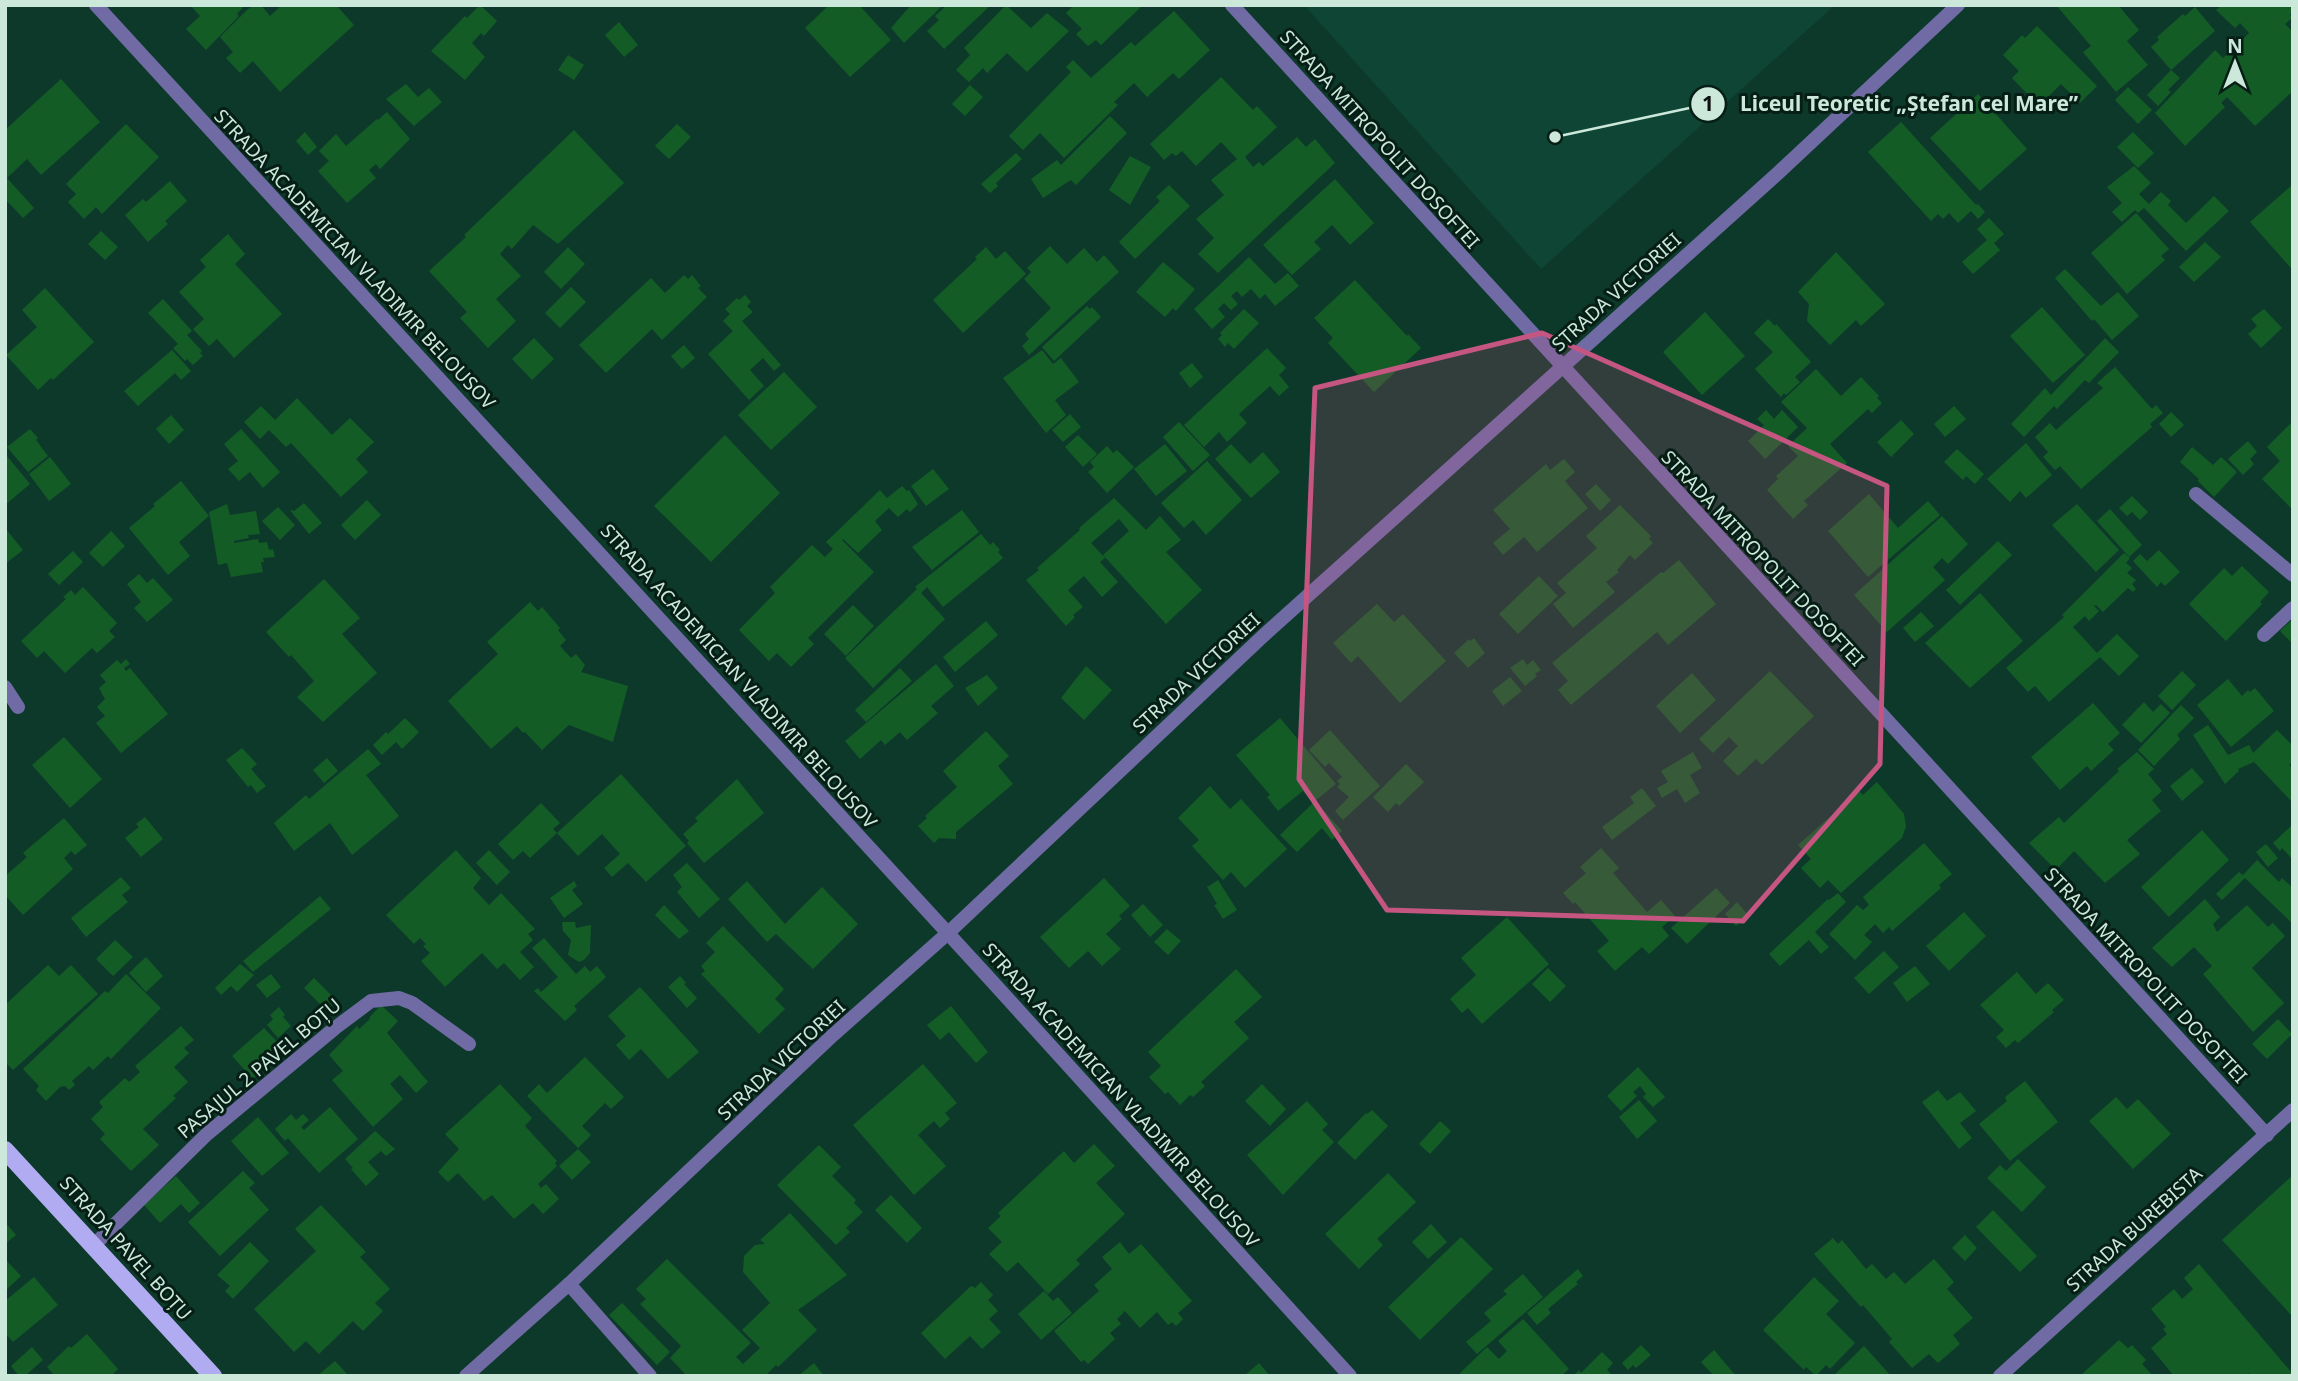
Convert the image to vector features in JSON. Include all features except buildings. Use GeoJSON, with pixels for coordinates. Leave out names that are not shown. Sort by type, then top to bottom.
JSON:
{"type":"FeatureCollection","features":[{"type":"Feature","properties":{"kind":"main road","name":"STRADA PAVEL BOȚU"},"geometry":{"type":"LineString","coordinates":[[5,1150],[213,1376]]}},
{"type":"Feature","properties":{"kind":"street","name":"STRADA ACADEMICIAN VLADIMIR BELOUSOV"},"geometry":{"type":"LineString","coordinates":[[96,5],[503,446],[1350,1376]]}},
{"type":"Feature","properties":{"kind":"street","name":"STRADA MITROPOLIT DOSOFTEI"},"geometry":{"type":"LineString","coordinates":[[1232,5],[2267,1135]]}},
{"type":"Feature","properties":{"kind":"street","name":"STRADA VICTORIEI"},"geometry":{"type":"LineString","coordinates":[[466,1376],[569,1284],[833,1035],[948,933],[1176,717],[1777,174],[1958,5]]}},
{"type":"Feature","properties":{"kind":"street"},"geometry":{"type":"LineString","coordinates":[[2196,494],[2293,575]]}},
{"type":"Feature","properties":{"kind":"street"},"geometry":{"type":"LineString","coordinates":[[2264,635],[2293,608]]}},
{"type":"Feature","properties":{"kind":"street"},"geometry":{"type":"LineString","coordinates":[[5,687],[18,706]]}},
{"type":"Feature","properties":{"kind":"street","name":"PASAJUL 2 PAVEL BOȚU"},"geometry":{"type":"LineString","coordinates":[[94,1245],[207,1134],[371,1001],[398,998],[412,1003],[469,1044]]}},
{"type":"Feature","properties":{"kind":"street","name":"STRADA BUREBISTA"},"geometry":{"type":"LineString","coordinates":[[2000,1376],[2293,1110]]}},
{"type":"Feature","properties":{"kind":"street"},"geometry":{"type":"LineString","coordinates":[[569,1284],[650,1376]]}},
{"type":"Feature","properties":{"kind":"highlighted area"},"geometry":{"type":"Polygon","coordinates":[[[1542,333],[1887,486],[1880,764],[1743,921],[1387,910],[1299,779],[1315,388],[1542,333]]]}},
{"type":"Feature","properties":{"kind":"shaded area"},"geometry":{"type":"Polygon","coordinates":[[[1304,5],[1835,5],[1541,269],[1304,5]]]}},
{"type":"Feature","properties":{"kind":"place","name":"Liceul Teoretic „Ștefan cel Mare”"},"geometry":{"type":"Point","coordinates":[1555,137]}}]}
